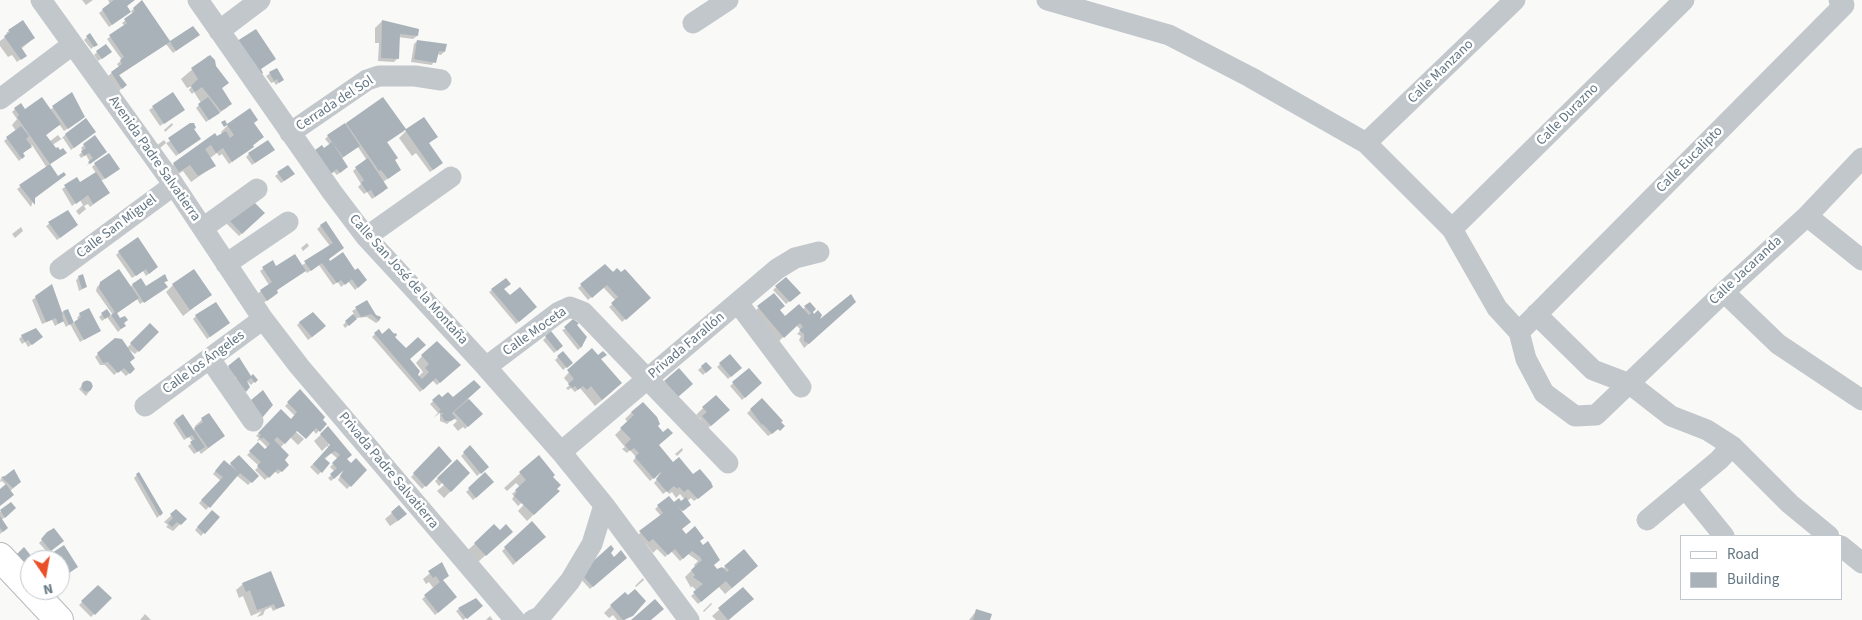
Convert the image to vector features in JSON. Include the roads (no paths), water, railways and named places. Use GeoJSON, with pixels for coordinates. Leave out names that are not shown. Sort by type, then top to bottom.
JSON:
{"type":"FeatureCollection","features":[{"type":"Feature","properties":{"kind":"main road"},"geometry":{"type":"LineString","coordinates":[[0,557],[20,579]]}},
{"type":"Feature","properties":{"kind":"main road"},"geometry":{"type":"LineString","coordinates":[[40,600],[59,620]]}},
{"type":"Feature","properties":{"kind":"street","name":"Avenida Padre Salvatierra"},"geometry":{"type":"LineString","coordinates":[[41,0],[174,185],[263,319]]}},
{"type":"Feature","properties":{"kind":"street","name":"Calle San José de la Montaña"},"geometry":{"type":"LineString","coordinates":[[198,0],[290,133],[366,237],[486,367],[561,452],[604,505],[689,620]]}},
{"type":"Feature","properties":{"kind":"street"},"geometry":{"type":"LineString","coordinates":[[219,31],[260,0]]}},
{"type":"Feature","properties":{"kind":"street"},"geometry":{"type":"LineString","coordinates":[[693,23],[728,0]]}},
{"type":"Feature","properties":{"kind":"street"},"geometry":{"type":"LineString","coordinates":[[1047,0],[1169,35],[1250,77],[1366,144],[1452,229],[1497,308],[1519,332]]}},
{"type":"Feature","properties":{"kind":"street","name":"Calle Manzano"},"geometry":{"type":"LineString","coordinates":[[1366,144],[1515,0]]}},
{"type":"Feature","properties":{"kind":"street","name":"Calle Durazno"},"geometry":{"type":"LineString","coordinates":[[1452,229],[1684,0]]}},
{"type":"Feature","properties":{"kind":"street","name":"Calle Eucalipto"},"geometry":{"type":"LineString","coordinates":[[1519,332],[1841,2]]}},
{"type":"Feature","properties":{"kind":"street"},"geometry":{"type":"LineString","coordinates":[[0,99],[72,45]]}},
{"type":"Feature","properties":{"kind":"street","name":"Cerrada del Sol"},"geometry":{"type":"LineString","coordinates":[[290,133],[367,80],[379,76],[415,76],[441,80]]}},
{"type":"Feature","properties":{"kind":"street","name":"Calle Jacaranda"},"geometry":{"type":"LineString","coordinates":[[1519,332],[1526,359],[1544,393],[1575,416],[1596,416],[1724,292],[1807,216],[1862,158]]}},
{"type":"Feature","properties":{"kind":"street"},"geometry":{"type":"LineString","coordinates":[[366,237],[451,177]]}},
{"type":"Feature","properties":{"kind":"street","name":"Calle San Miguel"},"geometry":{"type":"LineString","coordinates":[[60,269],[174,185]]}},
{"type":"Feature","properties":{"kind":"street"},"geometry":{"type":"LineString","coordinates":[[202,228],[257,189]]}},
{"type":"Feature","properties":{"kind":"street"},"geometry":{"type":"LineString","coordinates":[[1807,216],[1862,260]]}},
{"type":"Feature","properties":{"kind":"street"},"geometry":{"type":"LineString","coordinates":[[226,264],[288,222]]}},
{"type":"Feature","properties":{"kind":"street","name":"Privada Farallón"},"geometry":{"type":"LineString","coordinates":[[561,452],[777,269],[795,258],[819,252]]}},
{"type":"Feature","properties":{"kind":"street"},"geometry":{"type":"LineString","coordinates":[[1724,292],[1778,344],[1862,400]]}},
{"type":"Feature","properties":{"kind":"street"},"geometry":{"type":"LineString","coordinates":[[738,303],[801,387]]}},
{"type":"Feature","properties":{"kind":"street","name":"Calle Moceta"},"geometry":{"type":"LineString","coordinates":[[486,367],[559,312],[570,307],[583,312],[648,378]]}},
{"type":"Feature","properties":{"kind":"street"},"geometry":{"type":"LineString","coordinates":[[1536,314],[1592,370],[1630,384],[1671,416],[1698,426],[1732,446],[1761,472],[1790,504],[1828,535]]}},
{"type":"Feature","properties":{"kind":"street","name":"Calle los Ángeles"},"geometry":{"type":"LineString","coordinates":[[145,406],[263,319]]}},
{"type":"Feature","properties":{"kind":"street","name":"Privada Padre Salvatierra"},"geometry":{"type":"LineString","coordinates":[[263,319],[299,366],[515,620]]}},
{"type":"Feature","properties":{"kind":"street"},"geometry":{"type":"LineString","coordinates":[[210,359],[253,421]]}},
{"type":"Feature","properties":{"kind":"street"},"geometry":{"type":"LineString","coordinates":[[648,378],[728,463]]}},
{"type":"Feature","properties":{"kind":"street"},"geometry":{"type":"LineString","coordinates":[[1647,520],[1732,446]]}},
{"type":"Feature","properties":{"kind":"street"},"geometry":{"type":"LineString","coordinates":[[1685,488],[1723,535]]}},
{"type":"Feature","properties":{"kind":"street"},"geometry":{"type":"LineString","coordinates":[[533,620],[540,617],[570,581],[592,544],[604,505]]}},
{"type":"Feature","properties":{"kind":"street"},"geometry":{"type":"LineString","coordinates":[[1842,547],[1862,562]]}}]}
